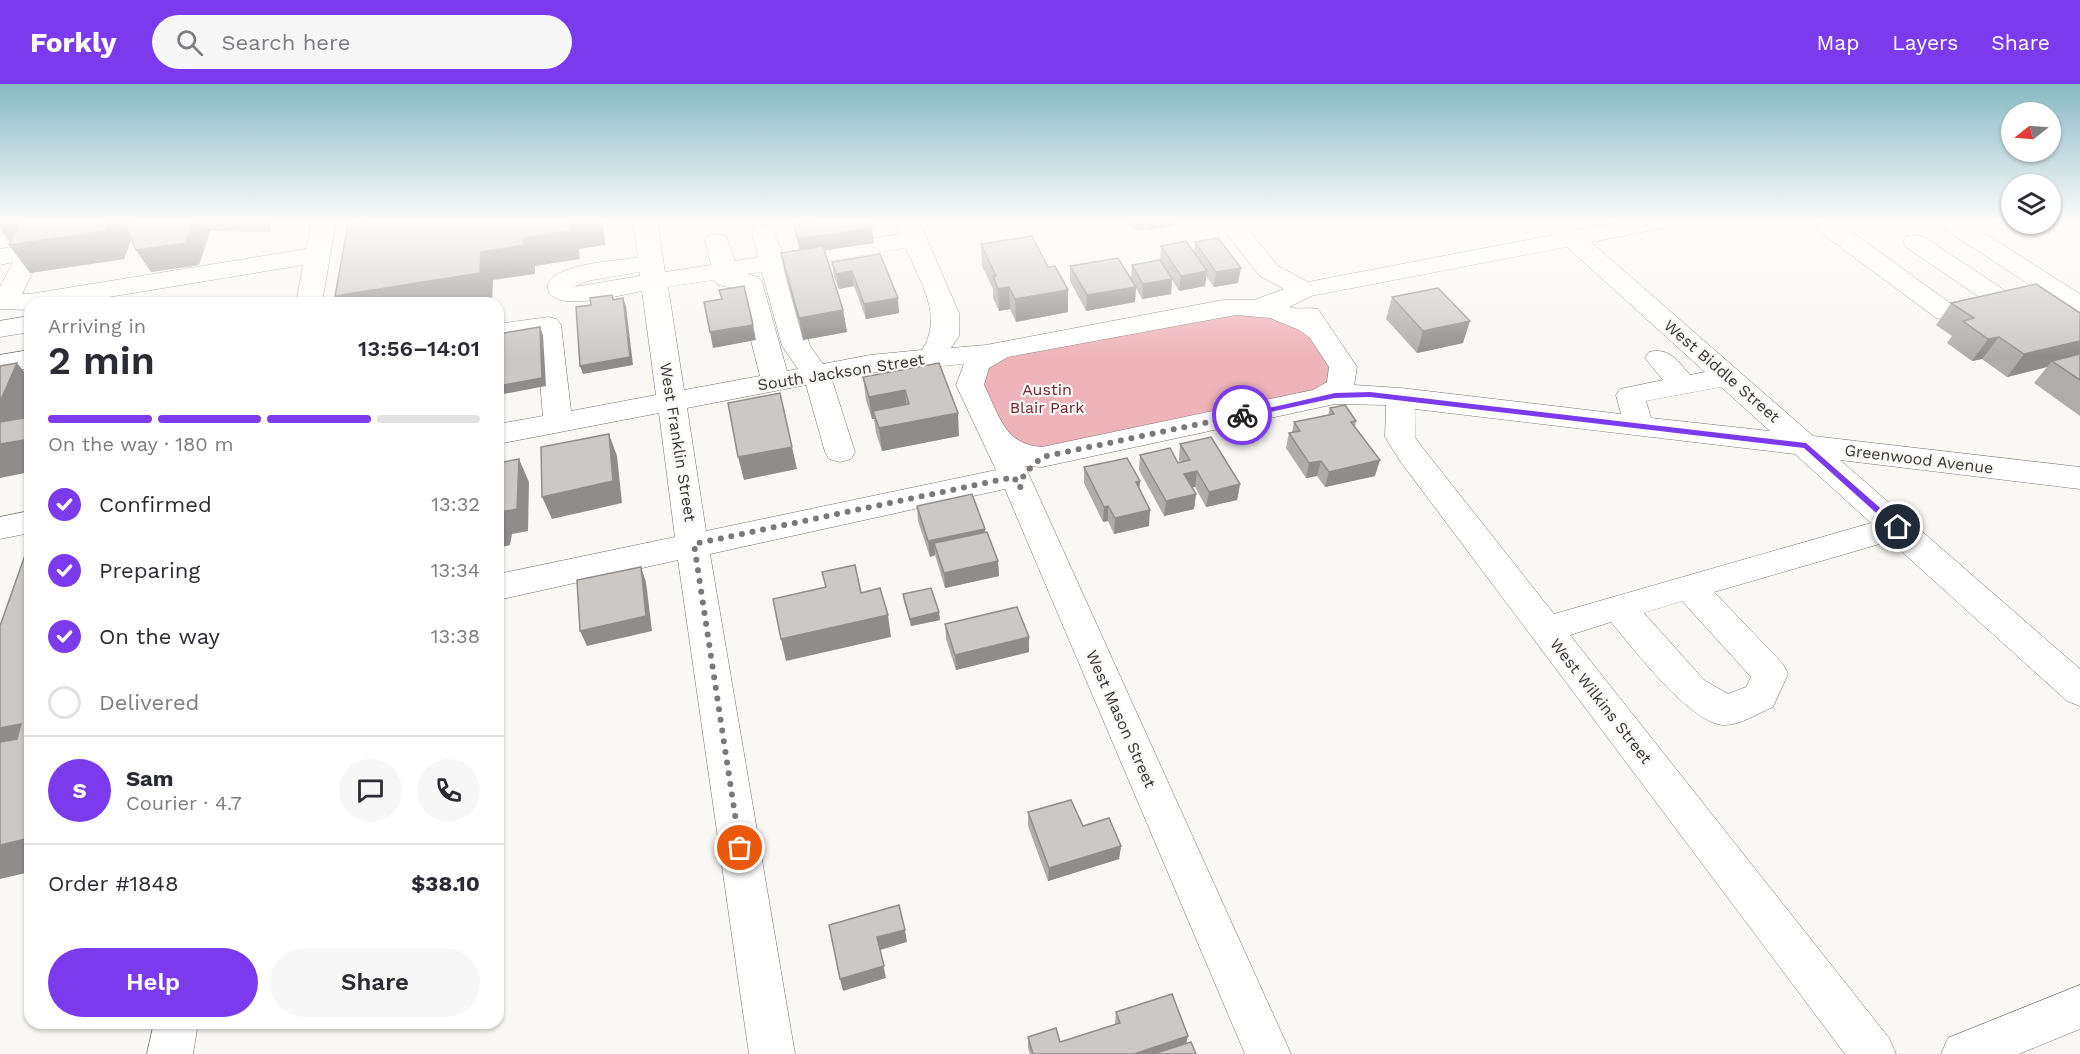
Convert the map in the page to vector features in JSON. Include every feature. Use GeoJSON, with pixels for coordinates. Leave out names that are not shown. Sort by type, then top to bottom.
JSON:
{"type":"FeatureCollection","features":[{"type":"Feature","properties":{"kind":"street"},"geometry":{"type":"LineString","coordinates":[[7,295],[23,266]]}},
{"type":"Feature","properties":{"kind":"street"},"geometry":{"type":"LineString","coordinates":[[69,297],[306,266]]}},
{"type":"Feature","properties":{"kind":"street"},"geometry":{"type":"LineString","coordinates":[[176,297],[310,266]]}},
{"type":"Feature","properties":{"kind":"street"},"geometry":{"type":"LineString","coordinates":[[310,297],[316,266]]}},
{"type":"Feature","properties":{"kind":"street","name":"West Franklin Street"},"geometry":{"type":"LineString","coordinates":[[652,266],[707,644],[772,1054]]}},
{"type":"Feature","properties":{"kind":"street"},"geometry":{"type":"LineString","coordinates":[[724,266],[728,280],[749,282],[776,383]]}},
{"type":"Feature","properties":{"kind":"street"},"geometry":{"type":"LineString","coordinates":[[558,423],[548,325],[568,295],[653,272],[725,270],[750,266]]}},
{"type":"Feature","properties":{"kind":"street"},"geometry":{"type":"LineString","coordinates":[[772,266],[796,346],[816,375],[840,452]]}},
{"type":"Feature","properties":{"kind":"street"},"geometry":{"type":"LineString","coordinates":[[926,266],[946,313],[945,336],[932,357]]}},
{"type":"Feature","properties":{"kind":"street"},"geometry":{"type":"LineString","coordinates":[[1264,266],[1269,272],[1304,290],[1308,313],[1340,359],[1365,382],[1401,397]]}},
{"type":"Feature","properties":{"kind":"street","name":"South Jackson Street"},"geometry":{"type":"LineString","coordinates":[[504,433],[887,362],[1004,350],[1223,308],[1256,307],[1275,303],[1304,290],[1406,266]]}},
{"type":"Feature","properties":{"kind":"street","name":"West Biddle Street"},"geometry":{"type":"LineString","coordinates":[[1603,266],[2080,691]]}},
{"type":"Feature","properties":{"kind":"street"},"geometry":{"type":"LineString","coordinates":[[1883,266],[1945,312],[2054,289]]}},
{"type":"Feature","properties":{"kind":"street"},"geometry":{"type":"LineString","coordinates":[[1951,266],[2001,300]]}},
{"type":"Feature","properties":{"kind":"street"},"geometry":{"type":"LineString","coordinates":[[2019,266],[2080,306]]}},
{"type":"Feature","properties":{"kind":"street"},"geometry":{"type":"LineString","coordinates":[[7,295],[124,267]]}},
{"type":"Feature","properties":{"kind":"street"},"geometry":{"type":"LineString","coordinates":[[7,295],[24,300]]}},
{"type":"Feature","properties":{"kind":"street","name":"South Jackson Street"},"geometry":{"type":"LineString","coordinates":[[1256,307],[1288,315],[1320,332]]}},
{"type":"Feature","properties":{"kind":"street"},"geometry":{"type":"LineString","coordinates":[[0,329],[24,325]]}},
{"type":"Feature","properties":{"kind":"street"},"geometry":{"type":"LineString","coordinates":[[504,331],[548,325]]}},
{"type":"Feature","properties":{"kind":"street"},"geometry":{"type":"LineString","coordinates":[[970,385],[970,376],[976,365],[989,354],[1004,350]]}},
{"type":"Feature","properties":{"kind":"street","name":"West Mason Street"},"geometry":{"type":"LineString","coordinates":[[932,357],[954,366],[970,385],[1017,483],[1268,1054]]}},
{"type":"Feature","properties":{"kind":"street"},"geometry":{"type":"LineString","coordinates":[[1659,358],[1684,385]]}},
{"type":"Feature","properties":{"kind":"street"},"geometry":{"type":"LineString","coordinates":[[1320,399],[1340,386],[1344,372],[1340,359]]}},
{"type":"Feature","properties":{"kind":"street"},"geometry":{"type":"LineString","coordinates":[[0,364],[24,360]]}},
{"type":"Feature","properties":{"kind":"street"},"geometry":{"type":"LineString","coordinates":[[1639,426],[1630,395],[1728,376]]}},
{"type":"Feature","properties":{"kind":"street"},"geometry":{"type":"LineString","coordinates":[[0,389],[24,385]]}},
{"type":"Feature","properties":{"kind":"street"},"geometry":{"type":"LineString","coordinates":[[996,441],[1022,456],[1042,457],[1347,394],[1401,397]]}},
{"type":"Feature","properties":{"kind":"street","name":"Greenwood Avenue"},"geometry":{"type":"LineString","coordinates":[[1401,397],[2080,478]]}},
{"type":"Feature","properties":{"kind":"street","name":"West Wilkins Street"},"geometry":{"type":"LineString","coordinates":[[1401,397],[1399,431],[1404,444],[1873,1054]]}},
{"type":"Feature","properties":{"kind":"street"},"geometry":{"type":"LineString","coordinates":[[504,586],[694,544],[1017,483],[1042,457]]}},
{"type":"Feature","properties":{"kind":"street"},"geometry":{"type":"LineString","coordinates":[[0,528],[24,523]]}},
{"type":"Feature","properties":{"kind":"street"},"geometry":{"type":"LineString","coordinates":[[1546,630],[1618,607],[1898,527]]}},
{"type":"Feature","properties":{"kind":"street"},"geometry":{"type":"LineString","coordinates":[[1618,607],[1691,690],[1725,710],[1760,698],[1770,674],[1689,587]]}},
{"type":"Feature","properties":{"kind":"street"},"geometry":{"type":"LineString","coordinates":[[1964,1054],[2080,1007]]}},
{"type":"Feature","properties":{"kind":"street"},"geometry":{"type":"LineString","coordinates":[[170,1054],[175,1029]]}},
{"type":"Feature","properties":{"kind":"green space","name":"Austin Blair Park"},"geometry":{"type":"Polygon","coordinates":[[[1223,308],[1303,321],[1340,386],[1022,456],[970,381],[983,358],[1223,308]]]}},
{"type":"Feature","properties":{"kind":"building"},"geometry":{"type":"Polygon","coordinates":[[[340,266],[480,266],[480,273],[335,296],[340,266]]]}},
{"type":"Feature","properties":{"kind":"building"},"geometry":{"type":"Polygon","coordinates":[[[785,266],[829,266],[843,310],[799,318],[785,266]]]}},
{"type":"Feature","properties":{"kind":"building"},"geometry":{"type":"Polygon","coordinates":[[[833,266],[885,266],[898,298],[864,304],[852,271],[836,274],[833,266]]]}},
{"type":"Feature","properties":{"kind":"building"},"geometry":{"type":"Polygon","coordinates":[[[991,266],[1055,266],[1068,290],[1015,299],[1009,287],[998,289],[993,276],[996,276],[991,266]]]}},
{"type":"Feature","properties":{"kind":"building"},"geometry":{"type":"Polygon","coordinates":[[[1070,266],[1123,266],[1136,287],[1087,295],[1070,266]]]}},
{"type":"Feature","properties":{"kind":"building"},"geometry":{"type":"Polygon","coordinates":[[[1133,266],[1164,266],[1172,279],[1143,284],[1133,266]]]}},
{"type":"Feature","properties":{"kind":"building"},"geometry":{"type":"Polygon","coordinates":[[[1175,266],[1204,266],[1207,271],[1181,276],[1175,266]]]}},
{"type":"Feature","properties":{"kind":"building"},"geometry":{"type":"Polygon","coordinates":[[[1212,266],[1241,268],[1216,272],[1212,266]]]}},
{"type":"Feature","properties":{"kind":"building"},"geometry":{"type":"Polygon","coordinates":[[[2036,284],[2080,313],[2080,341],[2024,354],[1999,337],[1988,339],[1963,321],[1974,318],[1951,303],[2036,284]]]}},
{"type":"Feature","properties":{"kind":"building"},"geometry":{"type":"Polygon","coordinates":[[[744,286],[753,325],[710,332],[704,302],[722,299],[719,290],[744,286]]]}},
{"type":"Feature","properties":{"kind":"building"},"geometry":{"type":"Polygon","coordinates":[[[1438,288],[1470,321],[1423,331],[1392,297],[1438,288]]]}},
{"type":"Feature","properties":{"kind":"building"},"geometry":{"type":"Polygon","coordinates":[[[612,295],[613,300],[623,298],[630,357],[580,366],[576,307],[591,305],[590,298],[612,295]]]}},
{"type":"Feature","properties":{"kind":"building"},"geometry":{"type":"Polygon","coordinates":[[[540,327],[542,378],[504,385],[504,333],[540,327]]]}},
{"type":"Feature","properties":{"kind":"building"},"geometry":{"type":"Polygon","coordinates":[[[2080,354],[2080,380],[2052,361],[2080,354]]]}},
{"type":"Feature","properties":{"kind":"building"},"geometry":{"type":"Polygon","coordinates":[[[17,363],[0,402],[0,366],[17,363]]]}},
{"type":"Feature","properties":{"kind":"building"},"geometry":{"type":"Polygon","coordinates":[[[939,363],[958,413],[879,428],[873,411],[909,404],[905,390],[869,397],[863,377],[939,363]]]}},
{"type":"Feature","properties":{"kind":"building"},"geometry":{"type":"Polygon","coordinates":[[[780,393],[792,447],[738,457],[728,403],[780,393]]]}},
{"type":"Feature","properties":{"kind":"building"},"geometry":{"type":"Polygon","coordinates":[[[1345,405],[1356,421],[1351,422],[1380,460],[1329,472],[1321,461],[1309,463],[1289,433],[1300,431],[1294,422],[1334,414],[1330,408],[1345,405]]]}},
{"type":"Feature","properties":{"kind":"building"},"geometry":{"type":"Polygon","coordinates":[[[24,418],[24,440],[0,444],[0,422],[24,418]]]}},
{"type":"Feature","properties":{"kind":"building"},"geometry":{"type":"Polygon","coordinates":[[[609,434],[613,481],[542,497],[541,447],[609,434]]]}},
{"type":"Feature","properties":{"kind":"building"},"geometry":{"type":"Polygon","coordinates":[[[1211,437],[1240,484],[1209,492],[1197,471],[1184,474],[1196,494],[1166,501],[1140,455],[1170,448],[1178,463],[1190,460],[1180,444],[1211,437]]]}},
{"type":"Feature","properties":{"kind":"building"},"geometry":{"type":"Polygon","coordinates":[[[1127,458],[1140,481],[1136,482],[1150,510],[1115,518],[1108,506],[1104,507],[1084,467],[1127,458]]]}},
{"type":"Feature","properties":{"kind":"building"},"geometry":{"type":"Polygon","coordinates":[[[519,459],[517,509],[504,511],[504,462],[519,459]]]}},
{"type":"Feature","properties":{"kind":"building"},"geometry":{"type":"Polygon","coordinates":[[[972,494],[985,529],[928,541],[917,506],[972,494]]]}},
{"type":"Feature","properties":{"kind":"building"},"geometry":{"type":"Polygon","coordinates":[[[987,532],[998,561],[944,573],[934,543],[987,532]]]}},
{"type":"Feature","properties":{"kind":"building"},"geometry":{"type":"Polygon","coordinates":[[[24,558],[24,839],[0,845],[0,742],[17,739],[21,724],[0,728],[0,626],[24,558]]]}},
{"type":"Feature","properties":{"kind":"building"},"geometry":{"type":"Polygon","coordinates":[[[855,565],[861,593],[880,588],[888,615],[781,639],[773,599],[826,587],[822,572],[855,565]]]}},
{"type":"Feature","properties":{"kind":"building"},"geometry":{"type":"Polygon","coordinates":[[[641,567],[646,616],[580,631],[577,580],[641,567]]]}},
{"type":"Feature","properties":{"kind":"building"},"geometry":{"type":"Polygon","coordinates":[[[931,588],[939,612],[910,619],[903,594],[931,588]]]}},
{"type":"Feature","properties":{"kind":"building"},"geometry":{"type":"Polygon","coordinates":[[[1017,607],[1029,637],[955,655],[945,624],[1017,607]]]}},
{"type":"Feature","properties":{"kind":"building"},"geometry":{"type":"Polygon","coordinates":[[[1071,800],[1083,826],[1109,818],[1121,846],[1049,868],[1028,812],[1071,800]]]}},
{"type":"Feature","properties":{"kind":"building"},"geometry":{"type":"Polygon","coordinates":[[[899,905],[905,930],[877,937],[884,966],[840,979],[829,925],[899,905]]]}},
{"type":"Feature","properties":{"kind":"building"},"geometry":{"type":"Polygon","coordinates":[[[1172,994],[1188,1036],[1134,1054],[1033,1054],[1028,1037],[1056,1028],[1060,1042],[1120,1023],[1116,1012],[1172,994]]]}},
{"type":"Feature","properties":{"kind":"building"},"geometry":{"type":"Polygon","coordinates":[[[1191,1042],[1196,1054],[1153,1054],[1191,1042]]]}},
{"type":"Feature","properties":{"kind":"way so far"},"geometry":{"type":"LineString","coordinates":[[740,848],[707,644],[694,544],[1014,477],[1020,488],[1024,474],[1030,465],[1042,457],[1242,415]]}},
{"type":"Feature","properties":{"kind":"route"},"geometry":{"type":"LineString","coordinates":[[1242,415],[1335,395],[1370,394],[1806,446],[1898,527]]}}]}
